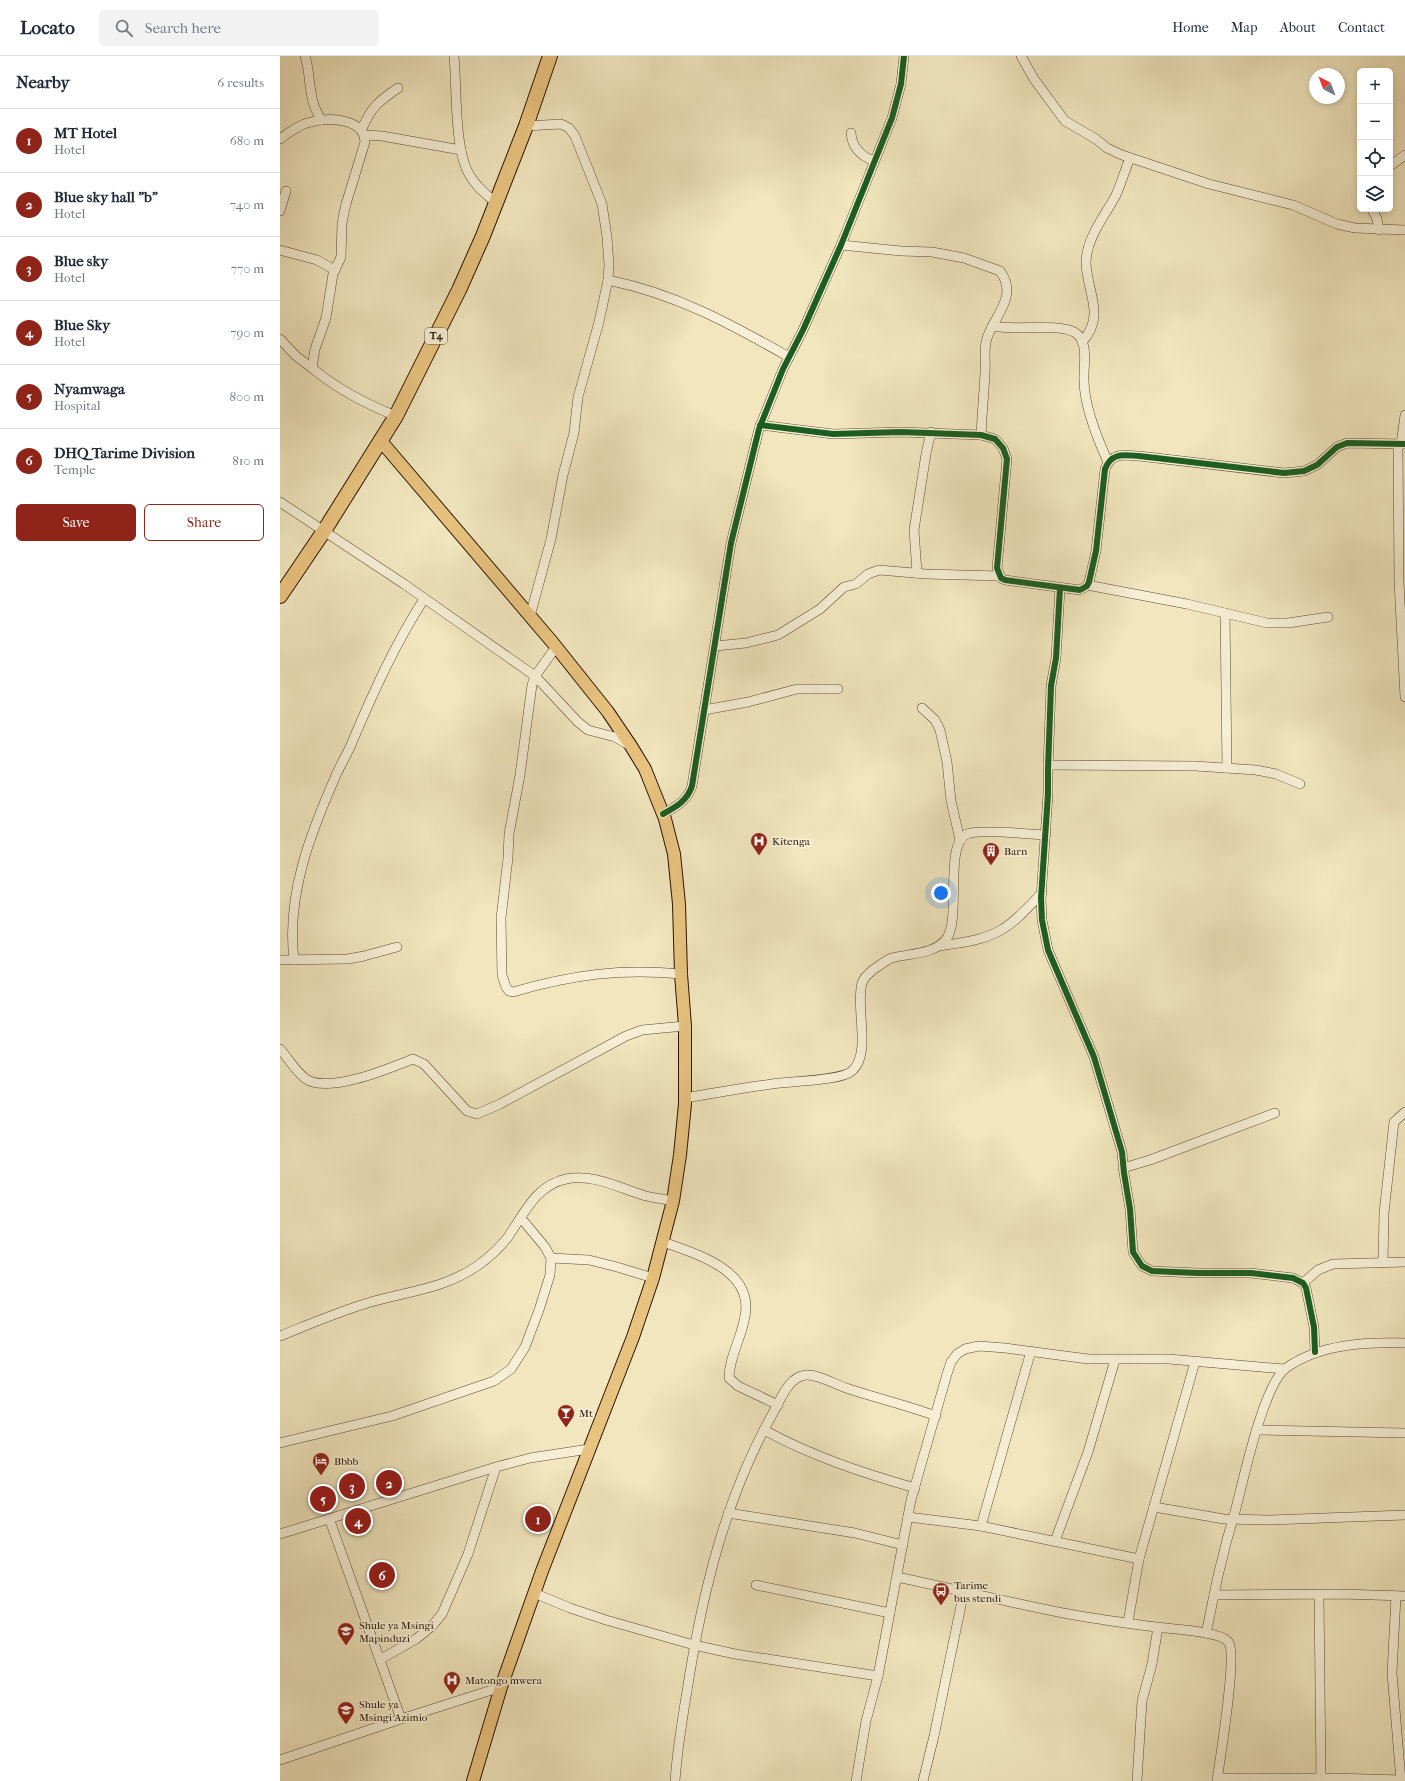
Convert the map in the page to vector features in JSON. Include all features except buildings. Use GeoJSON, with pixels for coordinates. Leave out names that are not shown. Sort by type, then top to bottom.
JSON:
{"type":"FeatureCollection","features":[{"type":"Feature","properties":{"kind":"highway","name":"T4"},"geometry":{"type":"LineString","coordinates":[[280,596],[324,531],[396,416],[459,290],[496,203],[526,126],[550,56]]}},
{"type":"Feature","properties":{"kind":"main road"},"geometry":{"type":"LineString","coordinates":[[380,440],[556,647],[608,712],[631,746],[645,769],[663,814],[674,854],[679,904],[681,974],[685,1026],[685,1098],[680,1155],[663,1242],[633,1337],[534,1593],[501,1687],[473,1781]]}},
{"type":"Feature","properties":{"kind":"street"},"geometry":{"type":"LineString","coordinates":[[305,56],[310,77],[312,102],[322,120]]}},
{"type":"Feature","properties":{"kind":"street"},"geometry":{"type":"LineString","coordinates":[[454,56],[457,114],[461,150],[468,173],[476,184],[496,203]]}},
{"type":"Feature","properties":{"kind":"street"},"geometry":{"type":"LineString","coordinates":[[663,814],[682,802],[690,792],[731,543],[760,425],[789,357],[841,245],[892,118],[901,84],[904,56]]}},
{"type":"Feature","properties":{"kind":"street"},"geometry":{"type":"LineString","coordinates":[[1021,56],[1034,79],[1065,121],[1096,139],[1107,148],[1130,158],[1209,184],[1293,205],[1337,224],[1355,228],[1379,230],[1394,228],[1405,230]]}},
{"type":"Feature","properties":{"kind":"street"},"geometry":{"type":"LineString","coordinates":[[312,368],[315,349],[326,318],[333,274],[341,257],[342,223],[346,204],[365,142],[363,132],[372,109],[379,101],[398,88]]}},
{"type":"Feature","properties":{"kind":"street"},"geometry":{"type":"LineString","coordinates":[[280,139],[306,123],[322,120],[352,123],[363,132],[461,150]]}},
{"type":"Feature","properties":{"kind":"street"},"geometry":{"type":"LineString","coordinates":[[526,126],[561,124],[569,128],[575,136],[602,204],[607,244],[608,280],[599,322],[578,397],[574,433],[562,475],[551,539],[530,616]]}},
{"type":"Feature","properties":{"kind":"street"},"geometry":{"type":"LineString","coordinates":[[851,133],[855,147],[864,156],[874,161]]}},
{"type":"Feature","properties":{"kind":"street"},"geometry":{"type":"LineString","coordinates":[[1393,164],[1405,155]]}},
{"type":"Feature","properties":{"kind":"street"},"geometry":{"type":"LineString","coordinates":[[1082,342],[1091,331],[1094,323],[1093,294],[1086,262],[1092,238],[1116,195],[1130,158]]}},
{"type":"Feature","properties":{"kind":"street"},"geometry":{"type":"LineString","coordinates":[[280,211],[286,191]]}},
{"type":"Feature","properties":{"kind":"street"},"geometry":{"type":"LineString","coordinates":[[1374,212],[1377,219],[1379,230]]}},
{"type":"Feature","properties":{"kind":"street"},"geometry":{"type":"LineString","coordinates":[[841,245],[901,251],[932,252],[964,258],[1000,272],[1006,281],[1006,293],[1004,305],[988,332],[985,344],[985,372],[981,434]]}},
{"type":"Feature","properties":{"kind":"street"},"geometry":{"type":"LineString","coordinates":[[280,250],[316,260],[335,270]]}},
{"type":"Feature","properties":{"kind":"street"},"geometry":{"type":"LineString","coordinates":[[608,280],[639,287],[679,300],[721,319],[789,357]]}},
{"type":"Feature","properties":{"kind":"street"},"geometry":{"type":"LineString","coordinates":[[992,326],[1003,329],[1053,328],[1075,332],[1082,342],[1086,395],[1099,440],[1108,462]]}},
{"type":"Feature","properties":{"kind":"street"},"geometry":{"type":"LineString","coordinates":[[280,339],[296,356],[334,385],[369,405],[396,416]]}},
{"type":"Feature","properties":{"kind":"street"},"geometry":{"type":"LineString","coordinates":[[1405,416],[1402,444],[1402,605],[1405,697]]}},
{"type":"Feature","properties":{"kind":"street"},"geometry":{"type":"LineString","coordinates":[[760,425],[833,434],[868,432],[931,432],[981,434],[995,439],[1003,448],[1007,459],[997,571],[1005,580],[1080,590],[1087,585],[1096,551],[1105,469],[1108,462],[1112,458],[1127,456],[1284,473],[1304,471],[1317,465],[1337,447],[1347,443],[1402,444]]}},
{"type":"Feature","properties":{"kind":"street"},"geometry":{"type":"LineString","coordinates":[[917,573],[914,530],[931,432]]}},
{"type":"Feature","properties":{"kind":"street"},"geometry":{"type":"LineString","coordinates":[[280,502],[535,676],[578,722],[588,730],[615,737],[631,746]]}},
{"type":"Feature","properties":{"kind":"street"},"geometry":{"type":"LineString","coordinates":[[715,646],[752,642],[778,635],[820,609],[844,587],[856,584],[872,571],[879,570],[1000,576]]}},
{"type":"Feature","properties":{"kind":"street"},"geometry":{"type":"LineString","coordinates":[[1087,585],[1267,623],[1288,623],[1328,616]]}},
{"type":"Feature","properties":{"kind":"street"},"geometry":{"type":"LineString","coordinates":[[1060,588],[1056,658],[1051,686],[1042,920],[1048,950],[1094,1057],[1122,1152],[1130,1210],[1133,1252],[1142,1266],[1152,1271],[1251,1273],[1293,1278],[1303,1283],[1306,1288],[1314,1327],[1315,1352]]}},
{"type":"Feature","properties":{"kind":"street"},"geometry":{"type":"LineString","coordinates":[[294,960],[292,917],[304,856],[328,795],[353,741],[366,708],[401,636],[424,599]]}},
{"type":"Feature","properties":{"kind":"street"},"geometry":{"type":"LineString","coordinates":[[1225,613],[1227,768]]}},
{"type":"Feature","properties":{"kind":"street"},"geometry":{"type":"LineString","coordinates":[[556,647],[535,676],[532,685],[520,775],[509,834],[508,858],[501,918],[501,964],[506,987],[513,992],[555,980],[613,972],[647,971],[681,974]]}},
{"type":"Feature","properties":{"kind":"street"},"geometry":{"type":"LineString","coordinates":[[704,710],[748,702],[797,689],[838,689]]}},
{"type":"Feature","properties":{"kind":"street"},"geometry":{"type":"LineString","coordinates":[[922,708],[935,720],[942,734],[951,801],[960,840]]}},
{"type":"Feature","properties":{"kind":"street"},"geometry":{"type":"LineString","coordinates":[[1048,765],[1188,766],[1256,770],[1276,774],[1300,784]]}},
{"type":"Feature","properties":{"kind":"street"},"geometry":{"type":"LineString","coordinates":[[685,1098],[773,1083],[839,1076],[851,1071],[862,1054],[863,1044],[860,1001],[862,982],[867,974],[891,959],[928,950],[942,944],[948,937],[953,916],[955,864],[957,848],[960,840],[967,834],[978,832],[1046,835]]}},
{"type":"Feature","properties":{"kind":"street"},"geometry":{"type":"LineString","coordinates":[[935,947],[968,942],[1000,930],[1017,918],[1042,893]]}},
{"type":"Feature","properties":{"kind":"street"},"geometry":{"type":"LineString","coordinates":[[280,960],[308,961],[348,959],[397,947]]}},
{"type":"Feature","properties":{"kind":"street"},"geometry":{"type":"LineString","coordinates":[[280,1049],[295,1069],[307,1080],[323,1083],[349,1081],[380,1073],[413,1059],[424,1064],[467,1111],[477,1114],[500,1104],[626,1036],[642,1030],[685,1026]]}},
{"type":"Feature","properties":{"kind":"street"},"geometry":{"type":"LineString","coordinates":[[1383,1262],[1384,1213],[1394,1122],[1405,1112]]}},
{"type":"Feature","properties":{"kind":"street"},"geometry":{"type":"LineString","coordinates":[[1123,1168],[1150,1160],[1275,1113]]}},
{"type":"Feature","properties":{"kind":"street"},"geometry":{"type":"LineString","coordinates":[[280,1336],[372,1302],[421,1290],[459,1278],[478,1265],[506,1238],[540,1191],[551,1183],[568,1179],[591,1179],[646,1196],[672,1201]]}},
{"type":"Feature","properties":{"kind":"street"},"geometry":{"type":"LineString","coordinates":[[280,1443],[392,1416],[494,1381],[511,1369],[525,1347],[550,1275],[551,1258],[545,1247],[521,1218]]}},
{"type":"Feature","properties":{"kind":"street"},"geometry":{"type":"LineString","coordinates":[[663,1242],[695,1253],[715,1263],[733,1275],[746,1298],[746,1315],[729,1368],[729,1378],[738,1386],[778,1405]]}},
{"type":"Feature","properties":{"kind":"street"},"geometry":{"type":"LineString","coordinates":[[551,1258],[589,1260],[618,1266],[652,1278]]}},
{"type":"Feature","properties":{"kind":"street"},"geometry":{"type":"LineString","coordinates":[[1303,1283],[1318,1270],[1332,1264],[1405,1262]]}},
{"type":"Feature","properties":{"kind":"street"},"geometry":{"type":"LineString","coordinates":[[1206,1633],[1223,1556],[1256,1430],[1267,1399],[1284,1369],[1315,1352],[1336,1347],[1405,1343]]}},
{"type":"Feature","properties":{"kind":"street"},"geometry":{"type":"LineString","coordinates":[[856,1781],[866,1721],[878,1676],[908,1517],[949,1368],[957,1354],[965,1348],[979,1346],[1088,1359],[1115,1360],[1143,1358],[1284,1369]]}},
{"type":"Feature","properties":{"kind":"street"},"geometry":{"type":"LineString","coordinates":[[980,1526],[1031,1352]]}},
{"type":"Feature","properties":{"kind":"street"},"geometry":{"type":"LineString","coordinates":[[1055,1541],[1088,1452],[1115,1360]]}},
{"type":"Feature","properties":{"kind":"street"},"geometry":{"type":"LineString","coordinates":[[1128,1622],[1140,1559],[1195,1362]]}},
{"type":"Feature","properties":{"kind":"street"},"geometry":{"type":"LineString","coordinates":[[675,1781],[677,1752],[694,1645],[704,1596],[735,1492],[764,1430],[787,1387],[796,1379],[806,1375],[818,1377],[834,1384],[900,1403],[936,1416]]}},
{"type":"Feature","properties":{"kind":"street"},"geometry":{"type":"LineString","coordinates":[[764,1430],[791,1445],[810,1453],[862,1472],[915,1488]]}},
{"type":"Feature","properties":{"kind":"street"},"geometry":{"type":"LineString","coordinates":[[1256,1430],[1405,1432]]}},
{"type":"Feature","properties":{"kind":"street"},"geometry":{"type":"LineString","coordinates":[[280,1534],[496,1467],[530,1458],[589,1449]]}},
{"type":"Feature","properties":{"kind":"street"},"geometry":{"type":"LineString","coordinates":[[381,1659],[416,1638],[432,1626],[442,1614],[452,1594],[468,1554],[496,1467]]}},
{"type":"Feature","properties":{"kind":"street"},"geometry":{"type":"LineString","coordinates":[[1154,1507],[1224,1519],[1270,1520],[1405,1515]]}},
{"type":"Feature","properties":{"kind":"street"},"geometry":{"type":"LineString","coordinates":[[728,1513],[855,1533],[903,1545]]}},
{"type":"Feature","properties":{"kind":"street"},"geometry":{"type":"LineString","coordinates":[[908,1517],[980,1526],[1140,1559]]}},
{"type":"Feature","properties":{"kind":"street"},"geometry":{"type":"LineString","coordinates":[[329,1518],[381,1659],[401,1719]]}},
{"type":"Feature","properties":{"kind":"street"},"geometry":{"type":"LineString","coordinates":[[897,1577],[1065,1613],[1206,1633],[1225,1638],[1230,1643],[1231,1655],[1227,1707],[1217,1780],[1322,1778],[1401,1780],[1402,1733],[1394,1710],[1392,1674],[1400,1596],[1214,1596]]}},
{"type":"Feature","properties":{"kind":"street"},"geometry":{"type":"LineString","coordinates":[[756,1585],[890,1613]]}},
{"type":"Feature","properties":{"kind":"street"},"geometry":{"type":"LineString","coordinates":[[923,1781],[934,1736],[964,1591]]}},
{"type":"Feature","properties":{"kind":"street"},"geometry":{"type":"LineString","coordinates":[[534,1593],[570,1608],[606,1620],[694,1645],[735,1654],[878,1676]]}},
{"type":"Feature","properties":{"kind":"street"},"geometry":{"type":"LineString","coordinates":[[1319,1595],[1322,1778]]}},
{"type":"Feature","properties":{"kind":"street"},"geometry":{"type":"LineString","coordinates":[[1137,1781],[1142,1701],[1152,1664],[1158,1627]]}},
{"type":"Feature","properties":{"kind":"street"},"geometry":{"type":"LineString","coordinates":[[280,1760],[501,1687]]}},
{"type":"Feature","properties":{"kind":"cycle path"},"geometry":{"type":"LineString","coordinates":[[663,814],[684,800],[692,786],[731,543],[759,429],[783,369],[803,330],[841,245],[892,118],[901,84],[904,56]]}},
{"type":"Feature","properties":{"kind":"cycle path"},"geometry":{"type":"LineString","coordinates":[[760,425],[833,434],[901,432],[981,435],[995,439],[1003,448],[1007,459],[997,568],[1001,578],[1005,580],[1080,590],[1087,586],[1089,582],[1096,551],[1105,469],[1115,457],[1123,455],[1139,456],[1284,473],[1304,471],[1317,465],[1337,447],[1347,443],[1405,444]]}},
{"type":"Feature","properties":{"kind":"cycle path"},"geometry":{"type":"LineString","coordinates":[[1060,588],[1056,658],[1051,686],[1048,794],[1041,898],[1042,920],[1048,950],[1094,1057],[1122,1152],[1130,1209],[1133,1252],[1142,1266],[1152,1271],[1251,1273],[1293,1278],[1303,1283],[1306,1288],[1314,1327],[1315,1352]]}},
{"type":"Feature","properties":{"kind":"place","name":"Kitenga"},"geometry":{"type":"Point","coordinates":[759,856]}},
{"type":"Feature","properties":{"kind":"place","name":"Barn"},"geometry":{"type":"Point","coordinates":[991,866]}},
{"type":"Feature","properties":{"kind":"place","name":"Mt"},"geometry":{"type":"Point","coordinates":[566,1428]}},
{"type":"Feature","properties":{"kind":"place","name":"Bbbb"},"geometry":{"type":"Point","coordinates":[321,1476]}},
{"type":"Feature","properties":{"kind":"place","name":"Blue sky hall \"b\""},"geometry":{"type":"Point","coordinates":[389,1483]}},
{"type":"Feature","properties":{"kind":"place","name":"Blue sky"},"geometry":{"type":"Point","coordinates":[352,1486]}},
{"type":"Feature","properties":{"kind":"place","name":"Nyamwaga"},"geometry":{"type":"Point","coordinates":[323,1499]}},
{"type":"Feature","properties":{"kind":"place","name":"MT Hotel"},"geometry":{"type":"Point","coordinates":[538,1519]}},
{"type":"Feature","properties":{"kind":"place","name":"Blue Sky"},"geometry":{"type":"Point","coordinates":[358,1521]}},
{"type":"Feature","properties":{"kind":"place","name":"DHQ Tarime Division"},"geometry":{"type":"Point","coordinates":[382,1575]}},
{"type":"Feature","properties":{"kind":"place","name":"Tarime bus stendi"},"geometry":{"type":"Point","coordinates":[941,1606]}},
{"type":"Feature","properties":{"kind":"place","name":"Shule ya Msingi Mapinduzi"},"geometry":{"type":"Point","coordinates":[346,1646]}},
{"type":"Feature","properties":{"kind":"place","name":"Matongo mwera"},"geometry":{"type":"Point","coordinates":[452,1695]}},
{"type":"Feature","properties":{"kind":"place","name":"Shule ya Msingi Azimio"},"geometry":{"type":"Point","coordinates":[346,1725]}}]}
